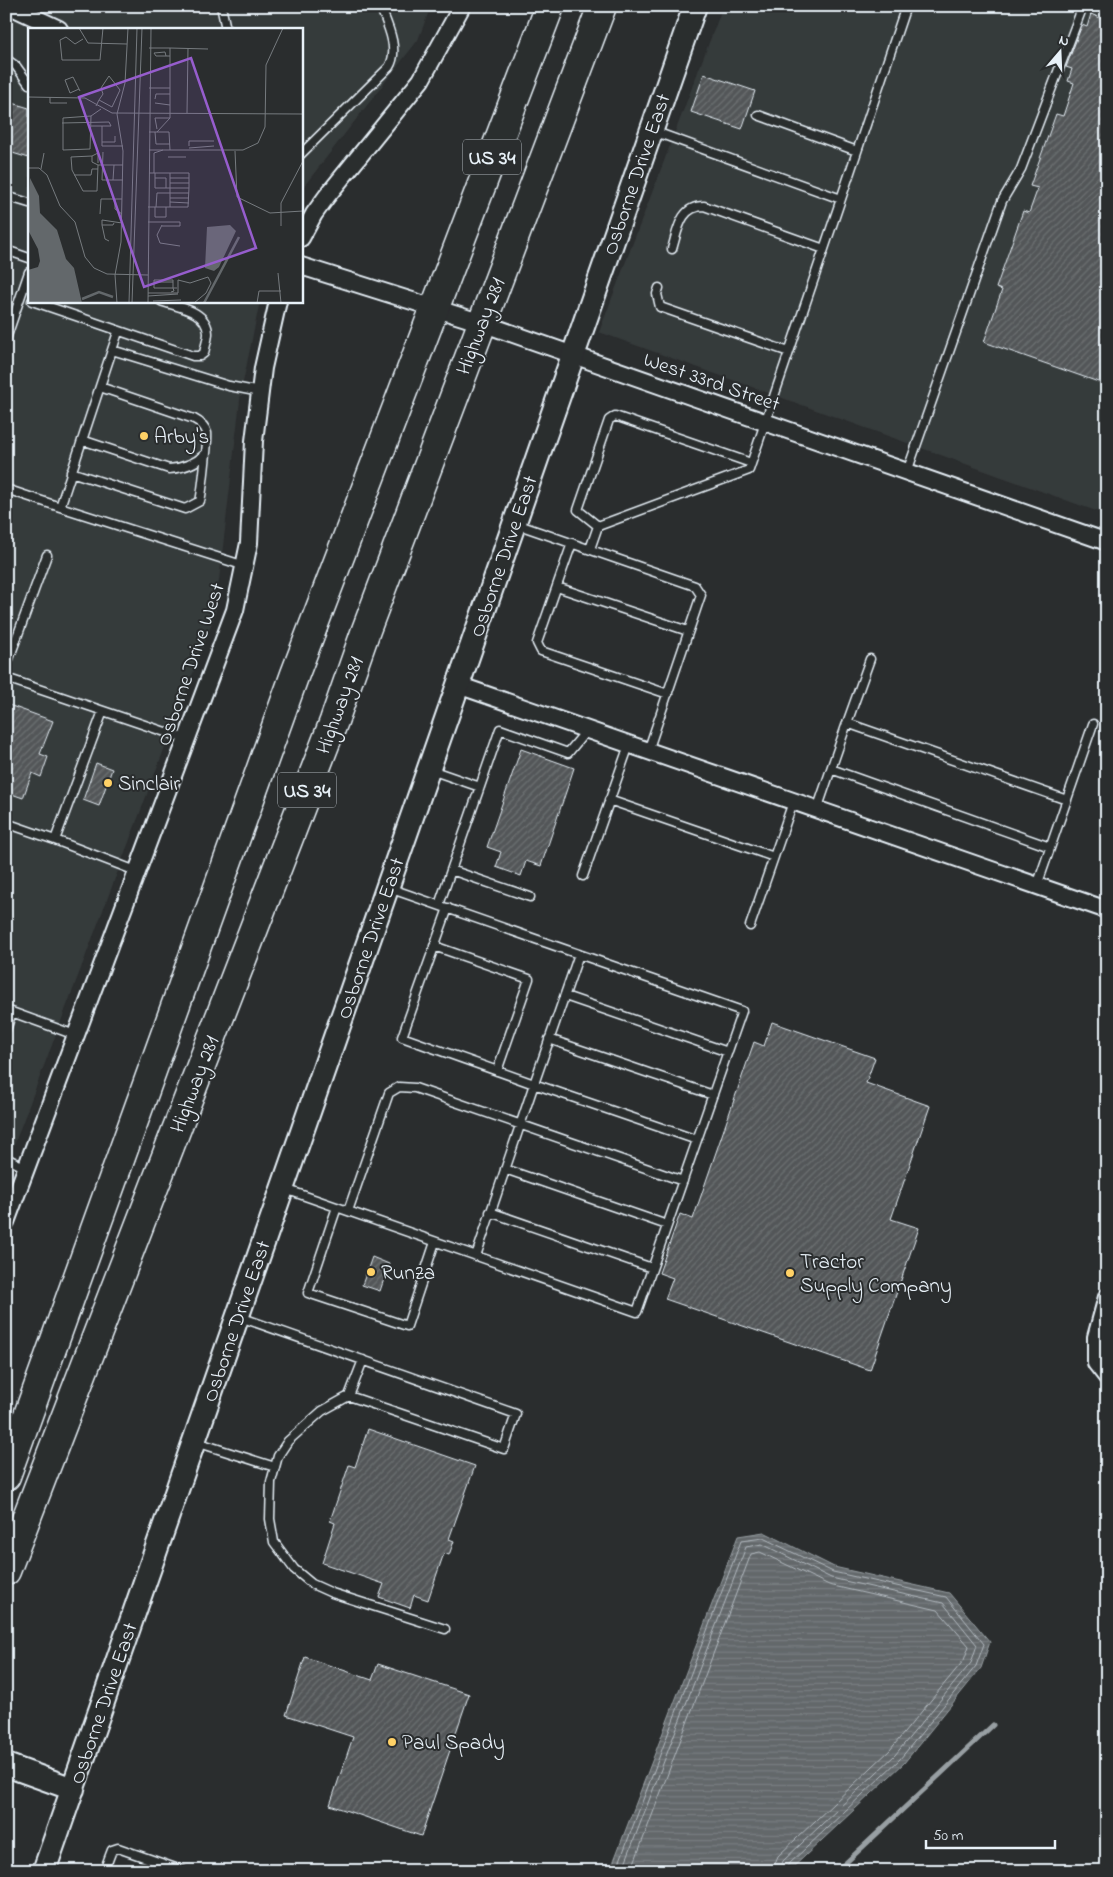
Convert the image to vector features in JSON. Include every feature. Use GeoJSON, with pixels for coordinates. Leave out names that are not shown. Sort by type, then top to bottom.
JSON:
{"type":"FeatureCollection","features":[{"type":"Feature","properties":{"kind":"highway","name":"Highway 281"},"geometry":{"type":"LineString","coordinates":[[6,1476],[295,674],[550,6]]}},
{"type":"Feature","properties":{"kind":"highway","name":"Highway 281"},"geometry":{"type":"LineString","coordinates":[[6,1571],[330,730],[602,6]]}},
{"type":"Feature","properties":{"kind":"street"},"geometry":{"type":"LineString","coordinates":[[10,6],[57,28]]}},
{"type":"Feature","properties":{"kind":"street"},"geometry":{"type":"LineString","coordinates":[[302,236],[314,214],[327,196],[421,80],[462,6]]}},
{"type":"Feature","properties":{"kind":"street","name":"Osborne Drive East"},"geometry":{"type":"LineString","coordinates":[[44,1871],[695,6]]}},
{"type":"Feature","properties":{"kind":"street","name":"West 33rd Street"},"geometry":{"type":"LineString","coordinates":[[302,266],[482,323],[1107,542]]}},
{"type":"Feature","properties":{"kind":"street","name":"Osborne Drive West"},"geometry":{"type":"LineString","coordinates":[[6,1222],[235,610],[249,543],[254,441],[260,392],[269,334],[278,302]]}},
{"type":"Feature","properties":{"kind":"street"},"geometry":{"type":"LineString","coordinates":[[458,685],[1107,910]]}},
{"type":"Feature","properties":{"kind":"street"},"geometry":{"type":"LineString","coordinates":[[1107,1297],[1096,1337],[1096,1363],[1107,1377]]}},
{"type":"Feature","properties":{"kind":"street"},"geometry":{"type":"LineString","coordinates":[[6,1765],[73,1789]]}},
{"type":"Feature","properties":{"kind":"lane"},"geometry":{"type":"LineString","coordinates":[[221,6],[226,28]]}},
{"type":"Feature","properties":{"kind":"lane"},"geometry":{"type":"LineString","coordinates":[[302,153],[394,59],[394,49],[380,6]]}},
{"type":"Feature","properties":{"kind":"lane"},"geometry":{"type":"LineString","coordinates":[[598,526],[749,470],[906,6]]}},
{"type":"Feature","properties":{"kind":"lane"},"geometry":{"type":"LineString","coordinates":[[907,472],[1002,201],[1021,169],[1083,6]]}},
{"type":"Feature","properties":{"kind":"lane"},"geometry":{"type":"LineString","coordinates":[[6,59],[16,66],[28,83]]}},
{"type":"Feature","properties":{"kind":"lane"},"geometry":{"type":"LineString","coordinates":[[758,115],[857,151]]}},
{"type":"Feature","properties":{"kind":"lane"},"geometry":{"type":"LineString","coordinates":[[651,131],[841,199]]}},
{"type":"Feature","properties":{"kind":"lane"},"geometry":{"type":"LineString","coordinates":[[6,196],[28,203]]}},
{"type":"Feature","properties":{"kind":"lane"},"geometry":{"type":"LineString","coordinates":[[672,249],[685,212],[693,206],[704,206],[824,249]]}},
{"type":"Feature","properties":{"kind":"lane"},"geometry":{"type":"LineString","coordinates":[[6,250],[28,258]]}},
{"type":"Feature","properties":{"kind":"lane"},"geometry":{"type":"LineString","coordinates":[[6,339],[28,275]]}},
{"type":"Feature","properties":{"kind":"lane"},"geometry":{"type":"LineString","coordinates":[[659,288],[657,294],[660,307],[789,352]]}},
{"type":"Feature","properties":{"kind":"lane"},"geometry":{"type":"LineString","coordinates":[[20,297],[28,300]]}},
{"type":"Feature","properties":{"kind":"lane"},"geometry":{"type":"LineString","coordinates":[[35,302],[118,332],[193,356],[200,356],[204,353],[208,332],[204,320],[196,313],[163,302]]}},
{"type":"Feature","properties":{"kind":"lane"},"geometry":{"type":"LineString","coordinates":[[60,507],[118,332]]}},
{"type":"Feature","properties":{"kind":"lane"},"geometry":{"type":"LineString","coordinates":[[112,350],[229,386],[260,392]]}},
{"type":"Feature","properties":{"kind":"lane"},"geometry":{"type":"LineString","coordinates":[[71,472],[185,509],[200,501],[203,492],[204,455],[207,435],[204,426],[198,421],[100,387]]}},
{"type":"Feature","properties":{"kind":"lane"},"geometry":{"type":"LineString","coordinates":[[598,526],[578,510],[609,420],[616,416],[751,463]]}},
{"type":"Feature","properties":{"kind":"lane"},"geometry":{"type":"LineString","coordinates":[[82,440],[169,469],[179,468],[198,460],[204,455]]}},
{"type":"Feature","properties":{"kind":"lane"},"geometry":{"type":"LineString","coordinates":[[6,489],[244,566]]}},
{"type":"Feature","properties":{"kind":"lane"},"geometry":{"type":"LineString","coordinates":[[514,524],[695,586],[701,595],[648,752]]}},
{"type":"Feature","properties":{"kind":"lane"},"geometry":{"type":"LineString","coordinates":[[590,549],[598,526]]}},
{"type":"Feature","properties":{"kind":"lane"},"geometry":{"type":"LineString","coordinates":[[572,543],[537,643],[541,651],[668,694]]}},
{"type":"Feature","properties":{"kind":"lane"},"geometry":{"type":"LineString","coordinates":[[6,667],[48,555]]}},
{"type":"Feature","properties":{"kind":"lane"},"geometry":{"type":"LineString","coordinates":[[557,587],[688,631]]}},
{"type":"Feature","properties":{"kind":"lane"},"geometry":{"type":"LineString","coordinates":[[817,810],[870,659]]}},
{"type":"Feature","properties":{"kind":"lane"},"geometry":{"type":"LineString","coordinates":[[6,678],[186,739]]}},
{"type":"Feature","properties":{"kind":"lane"},"geometry":{"type":"LineString","coordinates":[[55,840],[104,711]]}},
{"type":"Feature","properties":{"kind":"lane"},"geometry":{"type":"LineString","coordinates":[[847,723],[1067,800]]}},
{"type":"Feature","properties":{"kind":"lane"},"geometry":{"type":"LineString","coordinates":[[1037,886],[1093,724]]}},
{"type":"Feature","properties":{"kind":"lane"},"geometry":{"type":"LineString","coordinates":[[439,905],[500,729],[568,753],[587,730]]}},
{"type":"Feature","properties":{"kind":"lane"},"geometry":{"type":"LineString","coordinates":[[583,876],[629,745]]}},
{"type":"Feature","properties":{"kind":"lane"},"geometry":{"type":"LineString","coordinates":[[429,769],[480,787]]}},
{"type":"Feature","properties":{"kind":"lane"},"geometry":{"type":"LineString","coordinates":[[831,769],[1050,847]]}},
{"type":"Feature","properties":{"kind":"lane"},"geometry":{"type":"LineString","coordinates":[[610,800],[774,857]]}},
{"type":"Feature","properties":{"kind":"lane"},"geometry":{"type":"LineString","coordinates":[[750,926],[793,802]]}},
{"type":"Feature","properties":{"kind":"lane"},"geometry":{"type":"LineString","coordinates":[[6,823],[136,871]]}},
{"type":"Feature","properties":{"kind":"lane"},"geometry":{"type":"LineString","coordinates":[[451,870],[530,897]]}},
{"type":"Feature","properties":{"kind":"lane"},"geometry":{"type":"LineString","coordinates":[[282,1189],[637,1312],[668,1225],[742,1011],[388,887]]}},
{"type":"Feature","properties":{"kind":"lane"},"geometry":{"type":"LineString","coordinates":[[448,908],[402,1037],[697,1140]]}},
{"type":"Feature","properties":{"kind":"lane"},"geometry":{"type":"LineString","coordinates":[[434,946],[529,979],[497,1070]]}},
{"type":"Feature","properties":{"kind":"lane"},"geometry":{"type":"LineString","coordinates":[[476,1256],[579,954]]}},
{"type":"Feature","properties":{"kind":"lane"},"geometry":{"type":"LineString","coordinates":[[565,996],[728,1052]]}},
{"type":"Feature","properties":{"kind":"lane"},"geometry":{"type":"LineString","coordinates":[[6,1030],[9,1011],[76,1035]]}},
{"type":"Feature","properties":{"kind":"lane"},"geometry":{"type":"LineString","coordinates":[[549,1039],[713,1095]]}},
{"type":"Feature","properties":{"kind":"lane"},"geometry":{"type":"LineString","coordinates":[[348,1212],[389,1093],[399,1087],[415,1088],[683,1181]]}},
{"type":"Feature","properties":{"kind":"lane"},"geometry":{"type":"LineString","coordinates":[[6,1158],[26,1168]]}},
{"type":"Feature","properties":{"kind":"lane"},"geometry":{"type":"LineString","coordinates":[[505,1169],[668,1225]]}},
{"type":"Feature","properties":{"kind":"lane"},"geometry":{"type":"LineString","coordinates":[[337,1207],[308,1292],[407,1326],[435,1242]]}},
{"type":"Feature","properties":{"kind":"lane"},"geometry":{"type":"LineString","coordinates":[[490,1212],[652,1268]]}},
{"type":"Feature","properties":{"kind":"lane"},"geometry":{"type":"LineString","coordinates":[[238,1316],[516,1414],[504,1449],[349,1396]]}},
{"type":"Feature","properties":{"kind":"lane"},"geometry":{"type":"LineString","coordinates":[[363,1360],[349,1396],[322,1411],[288,1441],[278,1456],[271,1482],[270,1519],[274,1542],[294,1569],[312,1584],[332,1593],[445,1629]]}},
{"type":"Feature","properties":{"kind":"lane"},"geometry":{"type":"LineString","coordinates":[[194,1441],[275,1467]]}},
{"type":"Feature","properties":{"kind":"lane"},"geometry":{"type":"LineString","coordinates":[[105,1871],[112,1850],[118,1848],[184,1871]]}},
{"type":"Feature","properties":{"kind":"shaded area"},"geometry":{"type":"Polygon","coordinates":[[[6,6],[431,6],[418,40],[302,189],[302,28],[28,28],[28,302],[260,302],[241,392],[215,615],[6,1166],[6,6]]]}},
{"type":"Feature","properties":{"kind":"shaded area"},"geometry":{"type":"Polygon","coordinates":[[[723,6],[1107,6],[1107,515],[599,332],[723,6]]]}},
{"type":"Feature","properties":{"kind":"water"},"geometry":{"type":"Polygon","coordinates":[[[764,1532],[834,1567],[949,1593],[990,1642],[981,1668],[904,1763],[789,1871],[610,1871],[738,1536],[764,1532]]]}},
{"type":"Feature","properties":{"kind":"building"},"geometry":{"type":"Polygon","coordinates":[[[1091,14],[1107,21],[1107,385],[984,342],[1002,290],[996,288],[1023,211],[1029,213],[1038,188],[1030,186],[1056,114],[1063,116],[1074,83],[1068,81],[1072,69],[1066,67],[1082,25],[1087,27],[1091,14]]]}},
{"type":"Feature","properties":{"kind":"building"},"geometry":{"type":"Polygon","coordinates":[[[704,74],[755,91],[742,129],[691,112],[704,74]]]}},
{"type":"Feature","properties":{"kind":"building"},"geometry":{"type":"Polygon","coordinates":[[[6,101],[28,108],[28,158],[6,151],[6,101]]]}},
{"type":"Feature","properties":{"kind":"building"},"geometry":{"type":"Polygon","coordinates":[[[6,704],[53,721],[40,754],[48,757],[41,777],[32,773],[23,798],[6,792],[6,704]]]}},
{"type":"Feature","properties":{"kind":"building"},"geometry":{"type":"Polygon","coordinates":[[[521,749],[574,768],[541,866],[526,861],[521,876],[496,867],[501,852],[487,847],[521,749]]]}},
{"type":"Feature","properties":{"kind":"building"},"geometry":{"type":"Polygon","coordinates":[[[96,763],[112,769],[99,806],[83,800],[96,763]]]}},
{"type":"Feature","properties":{"kind":"building"},"geometry":{"type":"Polygon","coordinates":[[[772,1022],[875,1058],[866,1083],[930,1106],[891,1219],[919,1228],[870,1370],[665,1299],[673,1278],[659,1273],[680,1214],[693,1219],[754,1042],[764,1046],[772,1022]]]}},
{"type":"Feature","properties":{"kind":"building"},"geometry":{"type":"Polygon","coordinates":[[[372,1257],[389,1264],[380,1291],[362,1285],[372,1257]]]}},
{"type":"Feature","properties":{"kind":"building"},"geometry":{"type":"Polygon","coordinates":[[[368,1429],[475,1466],[449,1539],[454,1541],[449,1555],[444,1553],[428,1600],[414,1595],[410,1608],[379,1597],[384,1584],[322,1563],[335,1523],[330,1521],[349,1465],[355,1467],[368,1429]]]}},
{"type":"Feature","properties":{"kind":"building"},"geometry":{"type":"Polygon","coordinates":[[[305,1657],[372,1680],[378,1664],[469,1694],[421,1836],[330,1805],[353,1737],[286,1715],[305,1657]]]}},
{"type":"Feature","properties":{"kind":"waterway"},"geometry":{"type":"LineString","coordinates":[[837,1871],[993,1725]]}},
{"type":"Feature","properties":{"kind":"place","name":"Arby's"},"geometry":{"type":"Point","coordinates":[144,436]}},
{"type":"Feature","properties":{"kind":"place","name":"Sinclair"},"geometry":{"type":"Point","coordinates":[108,783]}},
{"type":"Feature","properties":{"kind":"place","name":"Runza"},"geometry":{"type":"Point","coordinates":[371,1272]}},
{"type":"Feature","properties":{"kind":"place","name":"Tractor Supply Company"},"geometry":{"type":"Point","coordinates":[790,1273]}},
{"type":"Feature","properties":{"kind":"place","name":"Paul Spady"},"geometry":{"type":"Point","coordinates":[392,1742]}}]}
